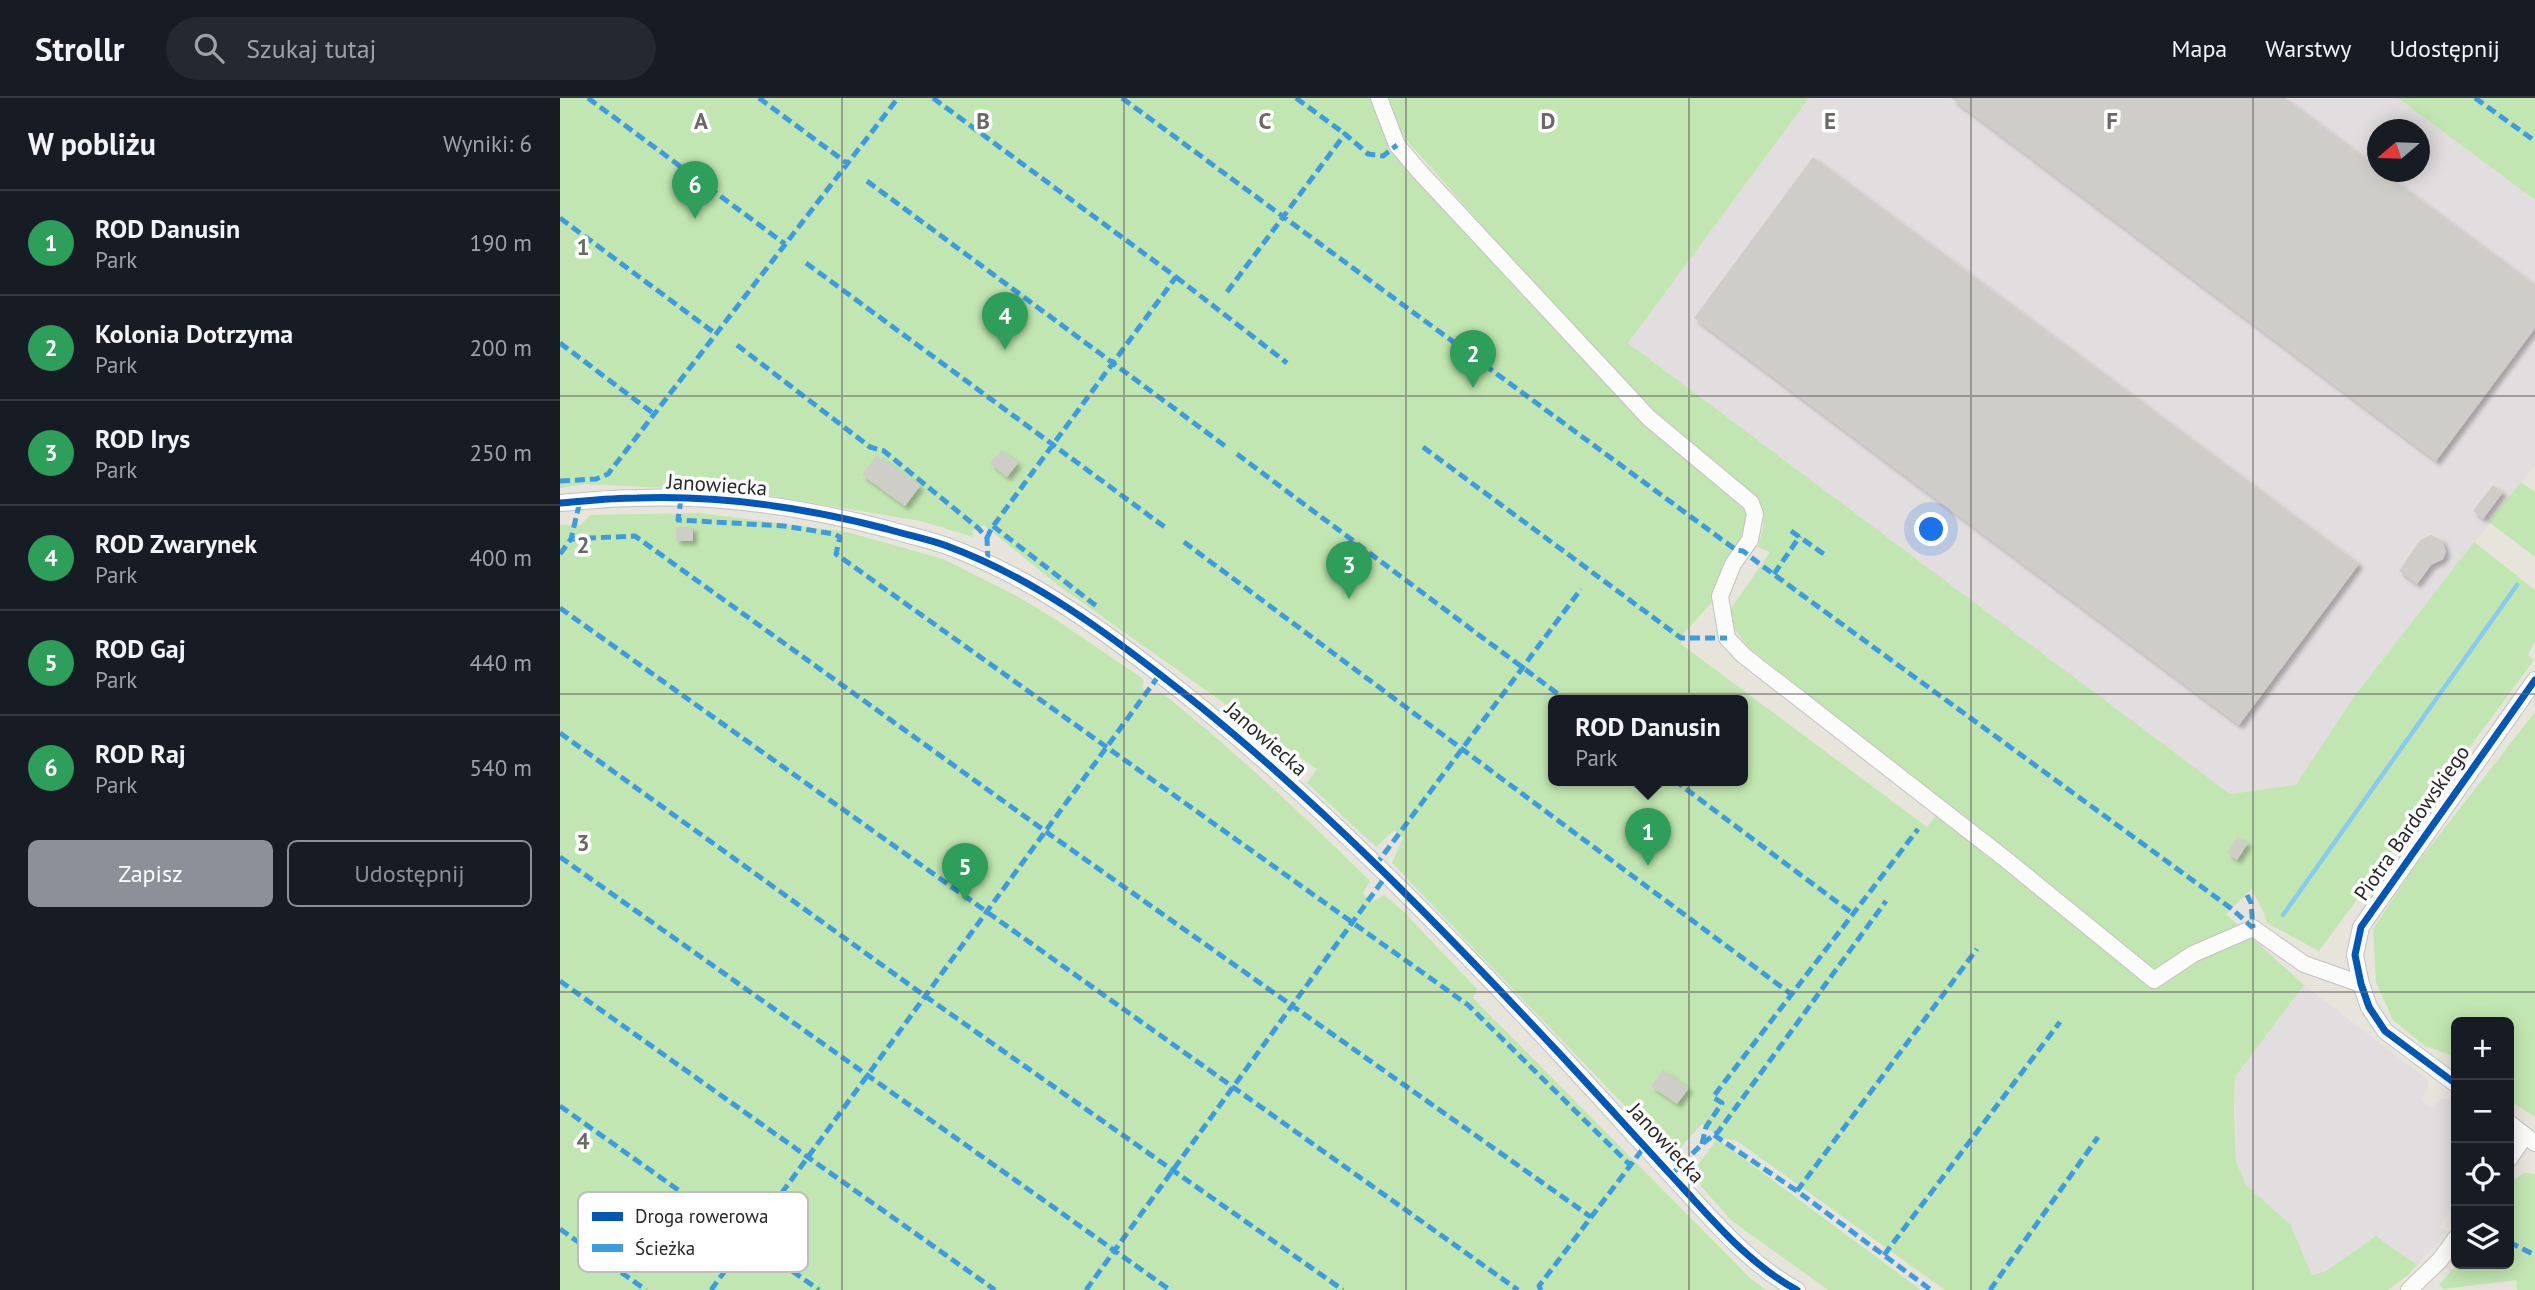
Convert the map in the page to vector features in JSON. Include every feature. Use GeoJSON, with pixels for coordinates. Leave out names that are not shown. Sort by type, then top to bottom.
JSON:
{"type":"FeatureCollection","features":[{"type":"Feature","properties":{"kind":"street"},"geometry":{"type":"LineString","coordinates":[[1379,98],[1397,145],[1419,171],[1649,418],[1751,503],[1755,514],[1750,540],[1733,564],[1720,596],[1727,638],[1743,655],[2004,858],[2154,980],[2193,954],[2253,928],[2304,964],[2361,984]]}},
{"type":"Feature","properties":{"kind":"street","name":"Janowiecka"},"geometry":{"type":"LineString","coordinates":[[560,503],[638,498],[726,501],[858,521],[944,545],[988,563],[1055,599],[1152,668],[1250,746],[1314,804],[1533,1026],[1714,1221],[1760,1265],[1797,1290]]}},
{"type":"Feature","properties":{"kind":"street","name":"Piotra Bardowskiego"},"geometry":{"type":"LineString","coordinates":[[2451,1080],[2385,1031],[2369,1007],[2355,955],[2361,926],[2535,680]]}},
{"type":"Feature","properties":{"kind":"street"},"geometry":{"type":"LineString","coordinates":[[2514,1127],[2530,1140],[2514,1154]]}},
{"type":"Feature","properties":{"kind":"street"},"geometry":{"type":"LineString","coordinates":[[2409,1290],[2428,1284],[2451,1246]]}},
{"type":"Feature","properties":{"kind":"shaded area"},"geometry":{"type":"Polygon","coordinates":[[[1809,98],[2398,98],[2426,119],[2367,119],[2367,182],[2430,182],[2430,122],[2535,200],[2535,465],[2353,698],[2296,785],[2230,794],[1628,343],[1809,98]]]}},
{"type":"Feature","properties":{"kind":"shaded area"},"geometry":{"type":"Polygon","coordinates":[[[2304,985],[2428,1080],[2428,1090],[2421,1099],[2431,1108],[2441,1099],[2451,1100],[2451,1211],[2439,1227],[2447,1231],[2417,1265],[2376,1236],[2326,1271],[2312,1275],[2290,1224],[2246,1185],[2236,1162],[2235,1077],[2304,985]]]}},
{"type":"Feature","properties":{"kind":"green space"},"geometry":{"type":"Polygon","coordinates":[[[560,98],[1371,98],[1397,156],[1637,416],[1732,492],[1746,512],[1749,531],[1742,546],[1736,550],[1716,598],[1683,634],[1681,644],[1927,827],[1938,813],[2142,979],[2153,968],[1748,647],[1734,628],[1728,613],[1770,552],[1758,547],[1763,517],[1757,500],[1657,423],[1402,135],[1386,98],[1809,98],[1628,343],[2230,794],[2296,785],[2353,698],[2474,542],[2535,590],[2535,641],[2528,655],[2534,660],[2319,951],[2267,923],[2252,889],[2226,914],[2304,985],[2235,1077],[2236,1162],[2246,1185],[2290,1224],[2312,1275],[2326,1271],[2376,1236],[2417,1265],[2388,1290],[1945,1290],[1737,1141],[1719,1137],[1702,1124],[1673,1156],[1392,863],[1403,838],[1394,830],[1376,847],[1307,783],[1317,769],[1059,586],[984,525],[972,531],[973,537],[921,521],[747,492],[585,484],[560,488],[560,98]]]}},
{"type":"Feature","properties":{"kind":"green space"},"geometry":{"type":"Polygon","coordinates":[[[2398,98],[2535,98],[2535,200],[2430,122],[2430,119],[2398,98]]]}},
{"type":"Feature","properties":{"kind":"green space"},"geometry":{"type":"Polygon","coordinates":[[[2521,482],[2535,492],[2535,557],[2489,522],[2521,482]]]}},
{"type":"Feature","properties":{"kind":"green space"},"geometry":{"type":"Polygon","coordinates":[[[699,513],[847,532],[943,559],[1013,594],[1055,619],[1139,676],[1144,681],[1142,688],[1150,695],[1162,693],[1269,784],[1370,881],[1363,893],[1371,902],[1384,895],[1403,911],[1477,989],[1473,998],[1751,1279],[1766,1290],[560,1290],[560,525],[581,525],[590,515],[699,513]]]}},
{"type":"Feature","properties":{"kind":"green space"},"geometry":{"type":"Polygon","coordinates":[[[2535,712],[2535,1117],[2514,1103],[2514,1017],[2451,1017],[2451,1055],[2425,1046],[2393,1020],[2376,982],[2373,929],[2415,866],[2535,712]]]}},
{"type":"Feature","properties":{"kind":"green space"},"geometry":{"type":"Polygon","coordinates":[[[1717,1139],[1921,1290],[1828,1290],[1732,1221],[1691,1175],[1717,1139]]]}},
{"type":"Feature","properties":{"kind":"green space"},"geometry":{"type":"Polygon","coordinates":[[[2524,1173],[2535,1174],[2535,1290],[2517,1290],[2516,1280],[2444,1289],[2439,1285],[2453,1269],[2514,1269],[2515,1179],[2524,1173]]]}},
{"type":"Feature","properties":{"kind":"building"},"geometry":{"type":"Polygon","coordinates":[[[1951,98],[2285,98],[2367,160],[2367,182],[2396,182],[2535,285],[2535,328],[2436,461],[1951,98]]]}},
{"type":"Feature","properties":{"kind":"building"},"geometry":{"type":"Polygon","coordinates":[[[1813,157],[2359,564],[2239,725],[1694,318],[1813,157]]]}},
{"type":"Feature","properties":{"kind":"building"},"geometry":{"type":"Polygon","coordinates":[[[1001,450],[1018,463],[1007,477],[990,463],[1001,450]]]}},
{"type":"Feature","properties":{"kind":"building"},"geometry":{"type":"Polygon","coordinates":[[[877,455],[920,486],[905,506],[862,475],[877,455]]]}},
{"type":"Feature","properties":{"kind":"building"},"geometry":{"type":"Polygon","coordinates":[[[2493,485],[2503,492],[2483,519],[2473,511],[2493,485]]]}},
{"type":"Feature","properties":{"kind":"building"},"geometry":{"type":"Polygon","coordinates":[[[676,527],[693,527],[693,541],[676,541],[676,527]]]}},
{"type":"Feature","properties":{"kind":"building"},"geometry":{"type":"Polygon","coordinates":[[[2431,535],[2442,540],[2446,552],[2443,559],[2431,565],[2417,584],[2399,571],[2420,540],[2431,535]]]}},
{"type":"Feature","properties":{"kind":"building"},"geometry":{"type":"Polygon","coordinates":[[[2237,837],[2248,843],[2237,860],[2227,853],[2237,837]]]}},
{"type":"Feature","properties":{"kind":"building"},"geometry":{"type":"Polygon","coordinates":[[[1663,1070],[1689,1088],[1677,1104],[1651,1086],[1663,1070]]]}},
{"type":"Feature","properties":{"kind":"waterway"},"geometry":{"type":"LineString","coordinates":[[2283,915],[2517,585]]}},
{"type":"Feature","properties":{"kind":"marked path"},"geometry":{"type":"LineString","coordinates":[[588,98],[785,244]]}},
{"type":"Feature","properties":{"kind":"marked path"},"geometry":{"type":"LineString","coordinates":[[759,98],[848,164]]}},
{"type":"Feature","properties":{"kind":"marked path"},"geometry":{"type":"LineString","coordinates":[[560,481],[596,479],[608,474],[898,98]]}},
{"type":"Feature","properties":{"kind":"marked path"},"geometry":{"type":"LineString","coordinates":[[933,98],[1176,277],[987,538]]}},
{"type":"Feature","properties":{"kind":"marked path"},"geometry":{"type":"LineString","coordinates":[[1122,98],[1736,550],[1743,551],[2232,909],[2253,928]]}},
{"type":"Feature","properties":{"kind":"marked path"},"geometry":{"type":"LineString","coordinates":[[1296,98],[1345,134]]}},
{"type":"Feature","properties":{"kind":"marked path"},"geometry":{"type":"LineString","coordinates":[[2475,98],[2535,141]]}},
{"type":"Feature","properties":{"kind":"marked path"},"geometry":{"type":"LineString","coordinates":[[1227,292],[1345,134],[1368,154],[1383,156],[1397,145]]}},
{"type":"Feature","properties":{"kind":"marked path"},"geometry":{"type":"LineString","coordinates":[[867,181],[1225,446]]}},
{"type":"Feature","properties":{"kind":"marked path"},"geometry":{"type":"LineString","coordinates":[[560,218],[716,334]]}},
{"type":"Feature","properties":{"kind":"marked path"},"geometry":{"type":"LineString","coordinates":[[806,263],[1166,528]]}},
{"type":"Feature","properties":{"kind":"marked path"},"geometry":{"type":"LineString","coordinates":[[1176,277],[1287,363]]}},
{"type":"Feature","properties":{"kind":"marked path"},"geometry":{"type":"LineString","coordinates":[[560,343],[654,414]]}},
{"type":"Feature","properties":{"kind":"marked path"},"geometry":{"type":"LineString","coordinates":[[737,345],[870,447],[884,451],[978,528],[987,538],[988,563]]}},
{"type":"Feature","properties":{"kind":"marked path"},"geometry":{"type":"LineString","coordinates":[[1423,447],[1681,638],[1727,638]]}},
{"type":"Feature","properties":{"kind":"marked path"},"geometry":{"type":"LineString","coordinates":[[1237,454],[1559,695]]}},
{"type":"Feature","properties":{"kind":"marked path"},"geometry":{"type":"LineString","coordinates":[[681,499],[678,520],[784,526],[840,537],[836,554],[1468,1005],[1630,1165]]}},
{"type":"Feature","properties":{"kind":"marked path"},"geometry":{"type":"LineString","coordinates":[[560,554],[571,539],[580,501]]}},
{"type":"Feature","properties":{"kind":"marked path"},"geometry":{"type":"LineString","coordinates":[[993,526],[1099,608]]}},
{"type":"Feature","properties":{"kind":"marked path"},"geometry":{"type":"LineString","coordinates":[[1791,531],[1825,555]]}},
{"type":"Feature","properties":{"kind":"marked path"},"geometry":{"type":"LineString","coordinates":[[571,539],[635,536],[1045,831],[1591,1217]]}},
{"type":"Feature","properties":{"kind":"marked path"},"geometry":{"type":"LineString","coordinates":[[1774,574],[1800,536]]}},
{"type":"Feature","properties":{"kind":"marked path"},"geometry":{"type":"LineString","coordinates":[[1184,542],[1791,994]]}},
{"type":"Feature","properties":{"kind":"marked path"},"geometry":{"type":"LineString","coordinates":[[1375,866],[1581,589]]}},
{"type":"Feature","properties":{"kind":"marked path"},"geometry":{"type":"LineString","coordinates":[[560,608],[1518,1290]]}},
{"type":"Feature","properties":{"kind":"marked path"},"geometry":{"type":"LineString","coordinates":[[782,1192],[1160,674]]}},
{"type":"Feature","properties":{"kind":"marked path"},"geometry":{"type":"LineString","coordinates":[[560,733],[925,996],[1343,1290]]}},
{"type":"Feature","properties":{"kind":"marked path"},"geometry":{"type":"LineString","coordinates":[[1682,786],[1853,914]]}},
{"type":"Feature","properties":{"kind":"marked path"},"geometry":{"type":"LineString","coordinates":[[1702,1144],[1706,1127],[1722,1103],[1713,1097],[1918,829]]}},
{"type":"Feature","properties":{"kind":"marked path"},"geometry":{"type":"LineString","coordinates":[[560,857],[1170,1290]]}},
{"type":"Feature","properties":{"kind":"marked path"},"geometry":{"type":"LineString","coordinates":[[1086,1290],[1386,876]]}},
{"type":"Feature","properties":{"kind":"marked path"},"geometry":{"type":"LineString","coordinates":[[2247,895],[2251,903],[2253,928]]}},
{"type":"Feature","properties":{"kind":"marked path"},"geometry":{"type":"LineString","coordinates":[[1671,1175],[1718,1132],[1886,901]]}},
{"type":"Feature","properties":{"kind":"marked path"},"geometry":{"type":"LineString","coordinates":[[1797,1191],[1977,949]]}},
{"type":"Feature","properties":{"kind":"marked path"},"geometry":{"type":"LineString","coordinates":[[560,981],[995,1290]]}},
{"type":"Feature","properties":{"kind":"marked path"},"geometry":{"type":"LineString","coordinates":[[1884,1255],[2060,1022]]}},
{"type":"Feature","properties":{"kind":"marked path"},"geometry":{"type":"LineString","coordinates":[[560,1106],[681,1192]]}},
{"type":"Feature","properties":{"kind":"marked path"},"geometry":{"type":"LineString","coordinates":[[1714,1135],[1797,1191],[1931,1290]]}},
{"type":"Feature","properties":{"kind":"marked path"},"geometry":{"type":"LineString","coordinates":[[1990,1290],[2098,1137]]}},
{"type":"Feature","properties":{"kind":"marked path"},"geometry":{"type":"LineString","coordinates":[[1541,1290],[1539,1286],[1645,1146]]}},
{"type":"Feature","properties":{"kind":"marked path"},"geometry":{"type":"LineString","coordinates":[[560,1229],[578,1242]]}},
{"type":"Feature","properties":{"kind":"marked path"},"geometry":{"type":"LineString","coordinates":[[2514,1244],[2535,1255]]}},
{"type":"Feature","properties":{"kind":"marked path"},"geometry":{"type":"LineString","coordinates":[[621,1272],[646,1290]]}},
{"type":"Feature","properties":{"kind":"marked path"},"geometry":{"type":"LineString","coordinates":[[711,1290],[724,1272]]}},
{"type":"Feature","properties":{"kind":"marked path"},"geometry":{"type":"LineString","coordinates":[[794,1272],[819,1290]]}},
{"type":"Feature","properties":{"kind":"cycle path"},"geometry":{"type":"LineString","coordinates":[[560,503],[627,498],[700,499],[763,504],[826,515],[947,546],[1010,574],[1070,609],[1181,691],[1329,819],[1468,957],[1722,1230],[1750,1257],[1797,1290]]}},
{"type":"Feature","properties":{"kind":"cycle path"},"geometry":{"type":"LineString","coordinates":[[2451,1080],[2385,1031],[2369,1007],[2355,955],[2361,927],[2535,680]]}},
{"type":"Feature","properties":{"kind":"place","name":"ROD Raj"},"geometry":{"type":"Point","coordinates":[695,219]}},
{"type":"Feature","properties":{"kind":"place","name":"ROD Zwarynek"},"geometry":{"type":"Point","coordinates":[1005,350]}},
{"type":"Feature","properties":{"kind":"place","name":"Kolonia Dotrzyma"},"geometry":{"type":"Point","coordinates":[1473,388]}},
{"type":"Feature","properties":{"kind":"place","name":"ROD Irys"},"geometry":{"type":"Point","coordinates":[1349,599]}},
{"type":"Feature","properties":{"kind":"place","name":"ROD Danusin"},"geometry":{"type":"Point","coordinates":[1648,866]}},
{"type":"Feature","properties":{"kind":"place","name":"ROD Gaj"},"geometry":{"type":"Point","coordinates":[965,901]}}]}
